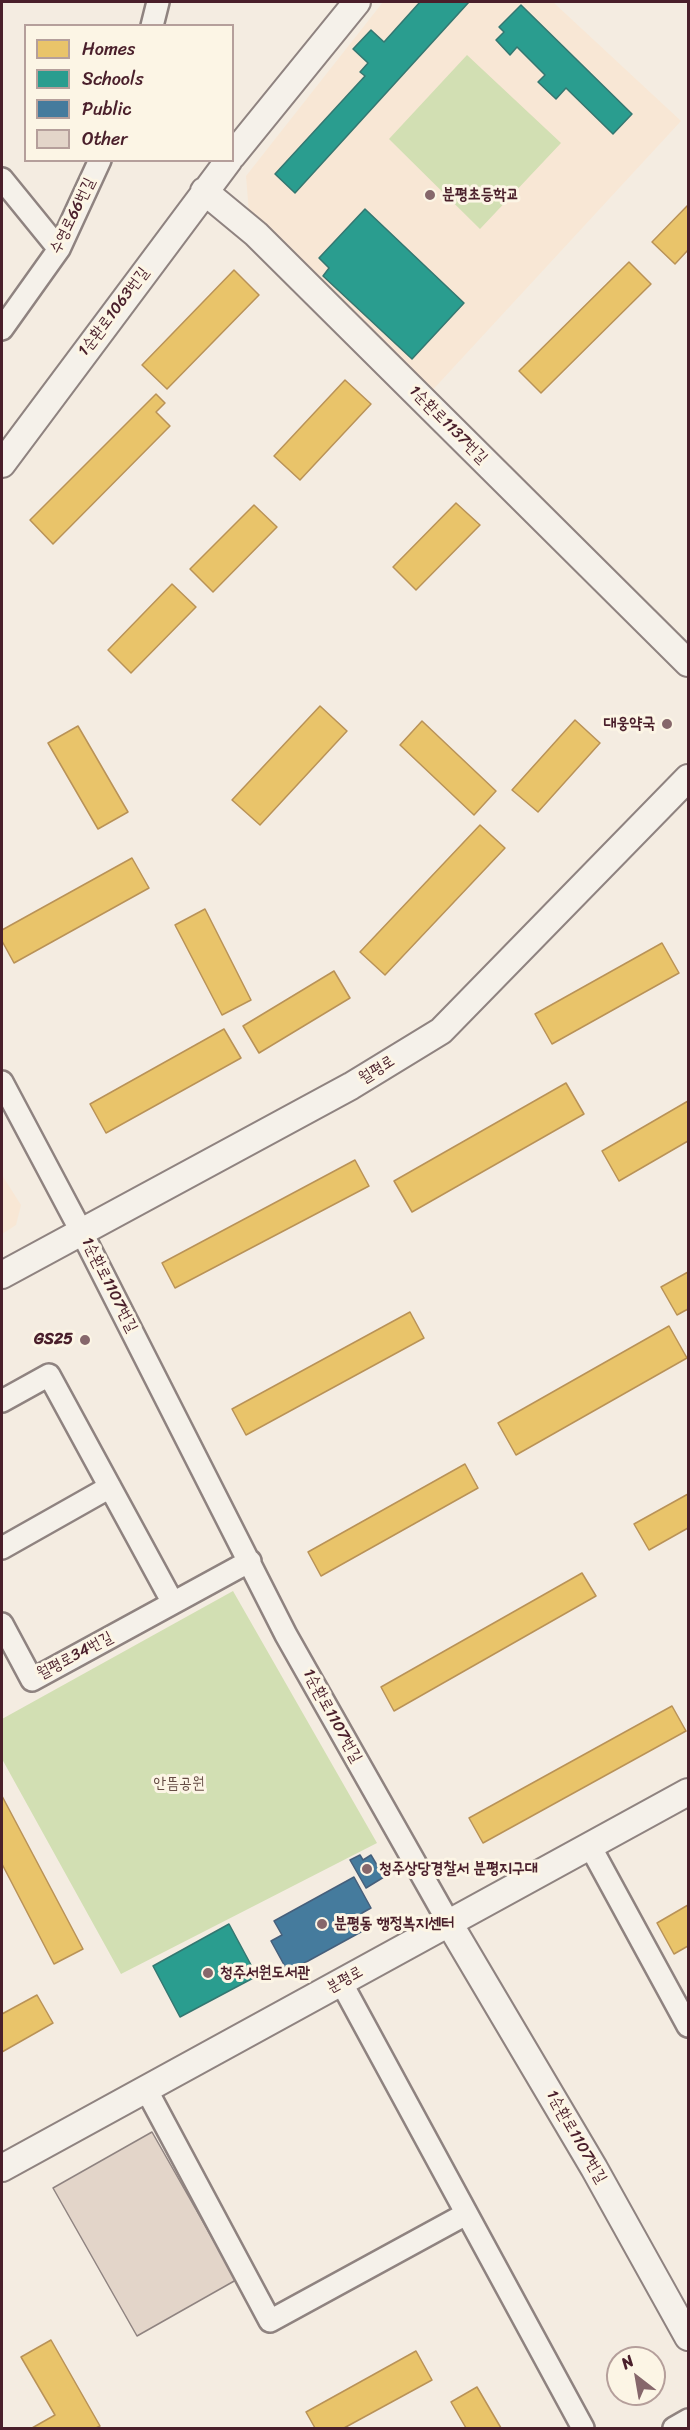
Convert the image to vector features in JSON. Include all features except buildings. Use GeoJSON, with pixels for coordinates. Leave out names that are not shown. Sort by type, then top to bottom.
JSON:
{"type":"FeatureCollection","features":[{"type":"Feature","properties":{"kind":"street"},"geometry":{"type":"LineString","coordinates":[[152,24],[158,2]]}},
{"type":"Feature","properties":{"kind":"street"},"geometry":{"type":"LineString","coordinates":[[234,154],[357,2]]}},
{"type":"Feature","properties":{"kind":"street","name":"수영로66번길"},"geometry":{"type":"LineString","coordinates":[[2,328],[59,249],[99,162]]}},
{"type":"Feature","properties":{"kind":"street","name":"1순환로1063번길"},"geometry":{"type":"LineString","coordinates":[[2,464],[227,162]]}},
{"type":"Feature","properties":{"kind":"street","name":"1순환로1137번길"},"geometry":{"type":"LineString","coordinates":[[204,191],[256,234],[688,663]]}},
{"type":"Feature","properties":{"kind":"street"},"geometry":{"type":"LineString","coordinates":[[5,192],[59,249]]}},
{"type":"Feature","properties":{"kind":"street","name":"월평로"},"geometry":{"type":"LineString","coordinates":[[2,1275],[351,1086],[441,1031],[688,778]]}},
{"type":"Feature","properties":{"kind":"street","name":"1순환로1107번길"},"geometry":{"type":"LineString","coordinates":[[2,1082],[81,1231],[286,1635],[448,1923],[594,2168],[688,2337]]}},
{"type":"Feature","properties":{"kind":"street"},"geometry":{"type":"LineString","coordinates":[[2,1401],[49,1375],[173,1603]]}},
{"type":"Feature","properties":{"kind":"street"},"geometry":{"type":"LineString","coordinates":[[2,1548],[110,1487]]}},
{"type":"Feature","properties":{"kind":"street","name":"월평로34번길"},"geometry":{"type":"LineString","coordinates":[[2,1624],[32,1680],[250,1561]]}},
{"type":"Feature","properties":{"kind":"street","name":"분평로"},"geometry":{"type":"LineString","coordinates":[[2,2168],[688,1792]]}},
{"type":"Feature","properties":{"kind":"street"},"geometry":{"type":"LineString","coordinates":[[590,1846],[688,2026]]}},
{"type":"Feature","properties":{"kind":"street"},"geometry":{"type":"LineString","coordinates":[[341,1982],[583,2428]]}},
{"type":"Feature","properties":{"kind":"street"},"geometry":{"type":"LineString","coordinates":[[146,2089],[270,2321],[466,2214]]}},
{"type":"Feature","properties":{"kind":"street"},"geometry":{"type":"LineString","coordinates":[[674,2428],[688,2420]]}},
{"type":"Feature","properties":{"kind":"shaded area","name":"분평초등학교"},"geometry":{"type":"Polygon","coordinates":[[[383,2],[553,2],[681,121],[428,395],[249,213],[246,176],[383,2]]]}},
{"type":"Feature","properties":{"kind":"shaded area"},"geometry":{"type":"Polygon","coordinates":[[[2,1175],[21,1205],[16,1225],[2,1234],[2,1175]]]}},
{"type":"Feature","properties":{"kind":"green space"},"geometry":{"type":"Polygon","coordinates":[[[467,55],[561,143],[480,229],[389,139],[467,55]]]}},
{"type":"Feature","properties":{"kind":"green space","name":"안뜸공원"},"geometry":{"type":"Polygon","coordinates":[[[233,1591],[377,1843],[121,1974],[2,1759],[2,1719],[233,1591]]]}},
{"type":"Feature","properties":{"kind":"place","name":"분평초등학교"},"geometry":{"type":"Point","coordinates":[430,195]}},
{"type":"Feature","properties":{"kind":"place","name":"대웅약국"},"geometry":{"type":"Point","coordinates":[667,724]}},
{"type":"Feature","properties":{"kind":"place","name":"GS25"},"geometry":{"type":"Point","coordinates":[85,1340]}},
{"type":"Feature","properties":{"kind":"place","name":"청주상당경찰서 분평지구대"},"geometry":{"type":"Point","coordinates":[367,1869]}},
{"type":"Feature","properties":{"kind":"place","name":"분평동 행정복지센터"},"geometry":{"type":"Point","coordinates":[322,1924]}},
{"type":"Feature","properties":{"kind":"place","name":"청주서원도서관"},"geometry":{"type":"Point","coordinates":[208,1973]}}]}
